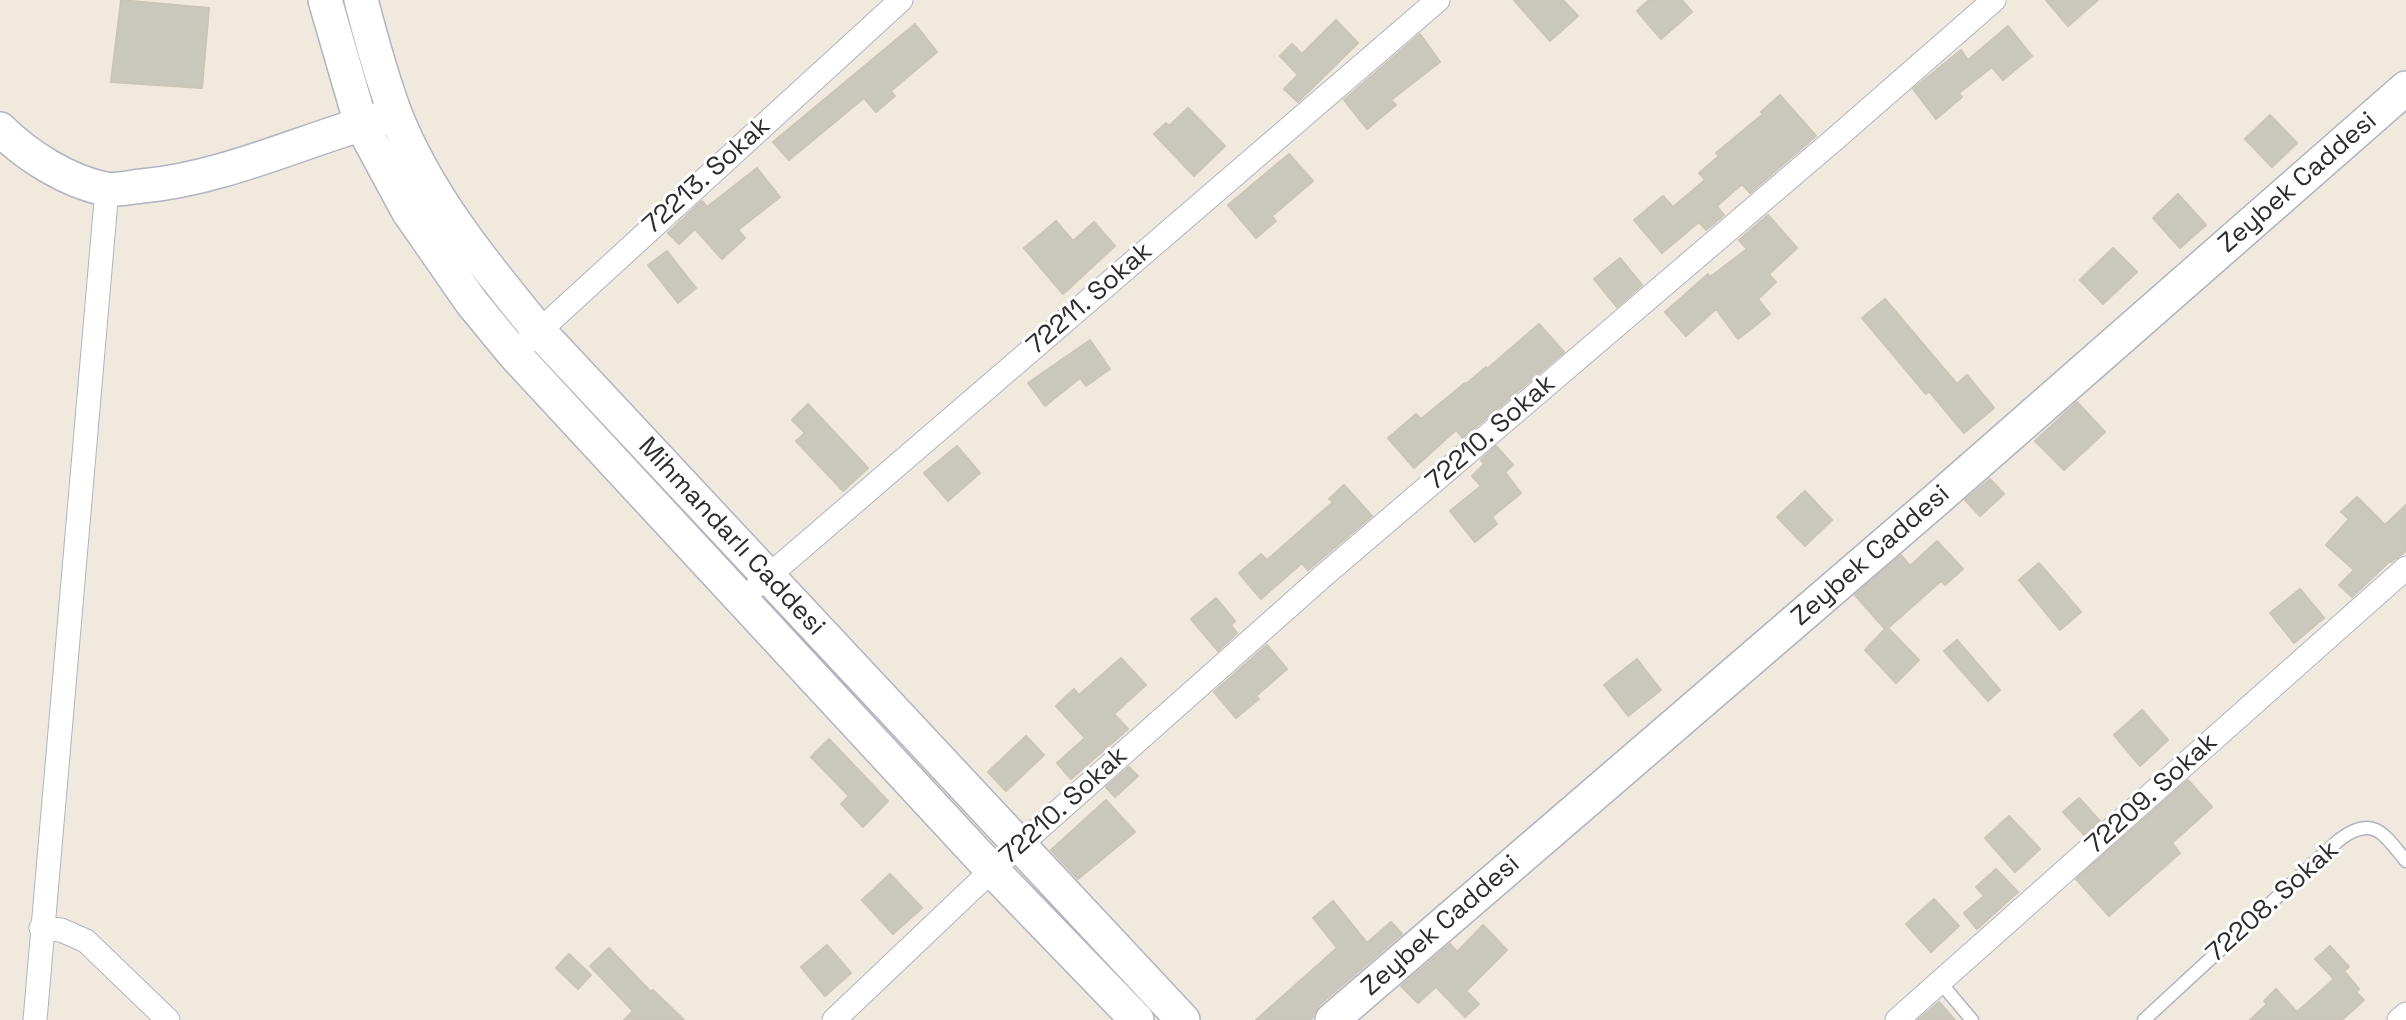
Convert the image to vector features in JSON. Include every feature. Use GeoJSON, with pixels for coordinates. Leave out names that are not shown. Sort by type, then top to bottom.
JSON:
{"type":"FeatureCollection","features":[{"type":"Feature","properties":{"kind":"street","name":"Mihmandarlı Caddesi"},"geometry":{"type":"LineString","coordinates":[[325,0],[361,124],[408,211],[472,303],[514,354],[992,870],[1137,1020]]}},
{"type":"Feature","properties":{"kind":"street","name":"Mihmandarlı Caddesi"},"geometry":{"type":"LineString","coordinates":[[361,0],[377,63],[396,115],[443,206],[481,261],[539,331],[1183,1020]]}},
{"type":"Feature","properties":{"kind":"street","name":"72213. Sokak"},"geometry":{"type":"LineString","coordinates":[[514,354],[901,0]]}},
{"type":"Feature","properties":{"kind":"street","name":"72211. Sokak"},"geometry":{"type":"LineString","coordinates":[[742,599],[1438,0]]}},
{"type":"Feature","properties":{"kind":"street","name":"72210. Sokak"},"geometry":{"type":"LineString","coordinates":[[834,1020],[992,870],[1322,577],[1994,0]]}},
{"type":"Feature","properties":{"kind":"street","name":"Zeybek Caddesi"},"geometry":{"type":"LineString","coordinates":[[1332,1020],[1957,482],[2406,88]]}},
{"type":"Feature","properties":{"kind":"street"},"geometry":{"type":"LineString","coordinates":[[0,128],[17,145],[65,174],[107,189],[166,184],[246,164],[361,124],[396,115]]}},
{"type":"Feature","properties":{"kind":"street"},"geometry":{"type":"LineString","coordinates":[[35,1020],[107,189]]}},
{"type":"Feature","properties":{"kind":"street","name":"72209. Sokak"},"geometry":{"type":"LineString","coordinates":[[1897,1020],[2406,568]]}},
{"type":"Feature","properties":{"kind":"street"},"geometry":{"type":"LineString","coordinates":[[41,928],[61,930],[86,941],[168,1020]]}},
{"type":"Feature","properties":{"kind":"street"},"geometry":{"type":"LineString","coordinates":[[2399,1020],[2406,1014]]}},
{"type":"Feature","properties":{"kind":"lane","name":"72208. Sokak"},"geometry":{"type":"LineString","coordinates":[[2144,1020],[2355,828],[2365,827],[2382,833],[2406,861]]}},
{"type":"Feature","properties":{"kind":"lane"},"geometry":{"type":"LineString","coordinates":[[1940,982],[1972,1020]]}},
{"type":"Feature","properties":{"kind":"building"},"geometry":{"type":"Polygon","coordinates":[[[121,0],[209,8],[202,88],[111,82],[121,0]]]}},
{"type":"Feature","properties":{"kind":"building"},"geometry":{"type":"Polygon","coordinates":[[[1514,0],[1563,0],[1578,16],[1550,41],[1514,0]]]}},
{"type":"Feature","properties":{"kind":"building"},"geometry":{"type":"Polygon","coordinates":[[[1649,0],[1682,0],[1692,12],[1661,39],[1637,11],[1649,0]]]}},
{"type":"Feature","properties":{"kind":"building"},"geometry":{"type":"Polygon","coordinates":[[[2046,0],[2098,0],[2068,26],[2046,0]]]}},
{"type":"Feature","properties":{"kind":"building"},"geometry":{"type":"Polygon","coordinates":[[[1336,20],[1358,43],[1298,102],[1284,89],[1298,75],[1280,56],[1292,44],[1302,54],[1336,20]]]}},
{"type":"Feature","properties":{"kind":"building"},"geometry":{"type":"Polygon","coordinates":[[[915,24],[937,52],[891,91],[895,96],[876,112],[864,98],[789,160],[773,142],[915,24]]]}},
{"type":"Feature","properties":{"kind":"building"},"geometry":{"type":"Polygon","coordinates":[[[2008,26],[2032,56],[2003,80],[1992,67],[1959,93],[1962,97],[1936,119],[1913,89],[1961,50],[1968,60],[2008,26]]]}},
{"type":"Feature","properties":{"kind":"building"},"geometry":{"type":"Polygon","coordinates":[[[1420,34],[1440,62],[1391,100],[1396,105],[1367,129],[1344,100],[1420,34]]]}},
{"type":"Feature","properties":{"kind":"building"},"geometry":{"type":"Polygon","coordinates":[[[1780,95],[1816,136],[1750,193],[1742,184],[1717,206],[1724,215],[1706,230],[1699,222],[1662,253],[1634,220],[1663,196],[1673,207],[1705,180],[1699,173],[1719,156],[1716,153],[1763,114],[1761,112],[1780,95]]]}},
{"type":"Feature","properties":{"kind":"building"},"geometry":{"type":"Polygon","coordinates":[[[1188,108],[1225,146],[1194,176],[1154,134],[1166,123],[1169,126],[1188,108]]]}},
{"type":"Feature","properties":{"kind":"building"},"geometry":{"type":"Polygon","coordinates":[[[2270,115],[2297,143],[2272,167],[2245,139],[2270,115]]]}},
{"type":"Feature","properties":{"kind":"building"},"geometry":{"type":"Polygon","coordinates":[[[1289,154],[1313,181],[1272,216],[1276,221],[1256,238],[1228,205],[1289,154]]]}},
{"type":"Feature","properties":{"kind":"building"},"geometry":{"type":"Polygon","coordinates":[[[757,168],[780,197],[738,230],[745,238],[722,259],[695,229],[679,244],[668,233],[702,201],[707,207],[757,168]]]}},
{"type":"Feature","properties":{"kind":"building"},"geometry":{"type":"Polygon","coordinates":[[[2178,194],[2206,225],[2180,248],[2153,218],[2178,194]]]}},
{"type":"Feature","properties":{"kind":"building"},"geometry":{"type":"Polygon","coordinates":[[[1768,215],[1797,248],[1769,274],[1776,282],[1758,299],[1770,314],[1738,339],[1716,309],[1686,336],[1665,312],[1708,274],[1710,277],[1747,249],[1739,240],[1768,215]]]}},
{"type":"Feature","properties":{"kind":"building"},"geometry":{"type":"Polygon","coordinates":[[[1056,221],[1073,241],[1094,222],[1115,246],[1063,294],[1024,248],[1056,221]]]}},
{"type":"Feature","properties":{"kind":"building"},"geometry":{"type":"Polygon","coordinates":[[[2113,248],[2137,272],[2103,304],[2080,280],[2113,248]]]}},
{"type":"Feature","properties":{"kind":"building"},"geometry":{"type":"Polygon","coordinates":[[[667,251],[696,288],[678,303],[648,265],[667,251]]]}},
{"type":"Feature","properties":{"kind":"building"},"geometry":{"type":"Polygon","coordinates":[[[1620,258],[1642,285],[1617,307],[1594,279],[1620,258]]]}},
{"type":"Feature","properties":{"kind":"building"},"geometry":{"type":"Polygon","coordinates":[[[1885,299],[1957,384],[1967,375],[1994,408],[1964,433],[1929,391],[1926,394],[1862,318],[1885,299]]]}},
{"type":"Feature","properties":{"kind":"building"},"geometry":{"type":"Polygon","coordinates":[[[1539,324],[1564,352],[1463,438],[1456,430],[1414,468],[1388,438],[1416,414],[1421,419],[1486,367],[1487,369],[1539,324]]]}},
{"type":"Feature","properties":{"kind":"building"},"geometry":{"type":"Polygon","coordinates":[[[1090,340],[1110,369],[1086,386],[1080,378],[1045,406],[1028,383],[1090,340]]]}},
{"type":"Feature","properties":{"kind":"building"},"geometry":{"type":"Polygon","coordinates":[[[2077,402],[2105,432],[2064,470],[2035,441],[2077,402]]]}},
{"type":"Feature","properties":{"kind":"building"},"geometry":{"type":"Polygon","coordinates":[[[808,404],[868,468],[843,491],[796,441],[805,433],[792,420],[808,404]]]}},
{"type":"Feature","properties":{"kind":"building"},"geometry":{"type":"Polygon","coordinates":[[[957,446],[980,473],[948,501],[924,473],[957,446]]]}},
{"type":"Feature","properties":{"kind":"building"},"geometry":{"type":"Polygon","coordinates":[[[1496,446],[1513,465],[1505,472],[1521,493],[1492,517],[1497,524],[1475,542],[1450,511],[1481,486],[1472,476],[1484,464],[1481,460],[1496,446]]]}},
{"type":"Feature","properties":{"kind":"building"},"geometry":{"type":"Polygon","coordinates":[[[1990,479],[2004,494],[1980,516],[1965,500],[1990,479]]]}},
{"type":"Feature","properties":{"kind":"building"},"geometry":{"type":"Polygon","coordinates":[[[1344,485],[1372,516],[1308,570],[1302,563],[1261,599],[1239,573],[1261,554],[1267,560],[1333,502],[1329,499],[1344,485]]]}},
{"type":"Feature","properties":{"kind":"building"},"geometry":{"type":"Polygon","coordinates":[[[1805,491],[1832,520],[1805,546],[1777,517],[1805,491]]]}},
{"type":"Feature","properties":{"kind":"building"},"geometry":{"type":"Polygon","coordinates":[[[2357,497],[2385,525],[2406,505],[2406,551],[2390,561],[2352,597],[2339,585],[2354,570],[2326,545],[2349,519],[2341,512],[2357,497]]]}},
{"type":"Feature","properties":{"kind":"building"},"geometry":{"type":"Polygon","coordinates":[[[1937,541],[1963,569],[1945,585],[1941,581],[1888,628],[1919,660],[1896,683],[1865,650],[1885,629],[1855,595],[1901,555],[1910,566],[1937,541]]]}},
{"type":"Feature","properties":{"kind":"building"},"geometry":{"type":"Polygon","coordinates":[[[2039,563],[2081,612],[2060,630],[2019,580],[2039,563]]]}},
{"type":"Feature","properties":{"kind":"building"},"geometry":{"type":"Polygon","coordinates":[[[2300,589],[2324,618],[2294,643],[2270,613],[2300,589]]]}},
{"type":"Feature","properties":{"kind":"building"},"geometry":{"type":"Polygon","coordinates":[[[1216,598],[1235,621],[1231,625],[1237,633],[1218,651],[1191,619],[1216,598]]]}},
{"type":"Feature","properties":{"kind":"building"},"geometry":{"type":"Polygon","coordinates":[[[1957,640],[2000,690],[1988,701],[1944,651],[1957,640]]]}},
{"type":"Feature","properties":{"kind":"building"},"geometry":{"type":"Polygon","coordinates":[[[1267,645],[1287,669],[1256,696],[1259,699],[1236,718],[1214,692],[1267,645]]]}},
{"type":"Feature","properties":{"kind":"building"},"geometry":{"type":"Polygon","coordinates":[[[1121,658],[1146,685],[1114,714],[1128,729],[1071,779],[1057,763],[1085,738],[1056,706],[1074,689],[1079,695],[1121,658]]]}},
{"type":"Feature","properties":{"kind":"building"},"geometry":{"type":"Polygon","coordinates":[[[1637,659],[1661,690],[1628,716],[1604,685],[1637,659]]]}},
{"type":"Feature","properties":{"kind":"building"},"geometry":{"type":"Polygon","coordinates":[[[2142,710],[2168,740],[2140,766],[2114,735],[2142,710]]]}},
{"type":"Feature","properties":{"kind":"building"},"geometry":{"type":"Polygon","coordinates":[[[1026,736],[1044,755],[1006,791],[988,772],[1026,736]]]}},
{"type":"Feature","properties":{"kind":"building"},"geometry":{"type":"Polygon","coordinates":[[[829,739],[888,801],[863,827],[841,804],[849,796],[811,757],[829,739]]]}},
{"type":"Feature","properties":{"kind":"building"},"geometry":{"type":"Polygon","coordinates":[[[1129,767],[1138,776],[1115,797],[1106,787],[1129,767]]]}},
{"type":"Feature","properties":{"kind":"building"},"geometry":{"type":"Polygon","coordinates":[[[2188,780],[2212,807],[2172,843],[2180,853],[2109,916],[2076,879],[2188,780]]]}},
{"type":"Feature","properties":{"kind":"building"},"geometry":{"type":"Polygon","coordinates":[[[2079,798],[2100,821],[2084,835],[2063,812],[2079,798]]]}},
{"type":"Feature","properties":{"kind":"building"},"geometry":{"type":"Polygon","coordinates":[[[1106,800],[1135,832],[1078,879],[1051,850],[1106,800]]]}},
{"type":"Feature","properties":{"kind":"building"},"geometry":{"type":"Polygon","coordinates":[[[2009,816],[2040,849],[2015,872],[1985,838],[2009,816]]]}},
{"type":"Feature","properties":{"kind":"building"},"geometry":{"type":"Polygon","coordinates":[[[1996,869],[2018,892],[1977,929],[1964,913],[1984,896],[1976,887],[1996,869]]]}},
{"type":"Feature","properties":{"kind":"building"},"geometry":{"type":"Polygon","coordinates":[[[890,874],[922,908],[893,934],[862,900],[890,874]]]}},
{"type":"Feature","properties":{"kind":"building"},"geometry":{"type":"Polygon","coordinates":[[[1934,899],[1959,926],[1931,952],[1906,924],[1934,899]]]}},
{"type":"Feature","properties":{"kind":"building"},"geometry":{"type":"Polygon","coordinates":[[[1333,901],[1367,943],[1391,922],[1402,934],[1319,1005],[1311,1020],[1256,1020],[1337,948],[1313,918],[1333,901]]]}},
{"type":"Feature","properties":{"kind":"building"},"geometry":{"type":"Polygon","coordinates":[[[1483,925],[1507,950],[1466,991],[1479,1004],[1465,1017],[1436,987],[1418,1003],[1401,986],[1450,944],[1457,952],[1483,925]]]}},
{"type":"Feature","properties":{"kind":"building"},"geometry":{"type":"Polygon","coordinates":[[[827,945],[851,973],[825,996],[801,967],[827,945]]]}},
{"type":"Feature","properties":{"kind":"building"},"geometry":{"type":"Polygon","coordinates":[[[2330,946],[2349,967],[2344,971],[2359,989],[2356,992],[2364,1000],[2342,1020],[2250,1020],[2267,1004],[2264,1001],[2276,989],[2297,1012],[2334,979],[2315,959],[2330,946]]]}},
{"type":"Feature","properties":{"kind":"building"},"geometry":{"type":"Polygon","coordinates":[[[609,948],[651,992],[653,990],[684,1020],[624,1020],[633,1011],[590,966],[609,948]]]}},
{"type":"Feature","properties":{"kind":"building"},"geometry":{"type":"Polygon","coordinates":[[[569,954],[591,975],[578,989],[556,968],[569,954]]]}},
{"type":"Feature","properties":{"kind":"building"},"geometry":{"type":"Polygon","coordinates":[[[1939,1002],[1955,1020],[1918,1020],[1939,1002]]]}}]}
